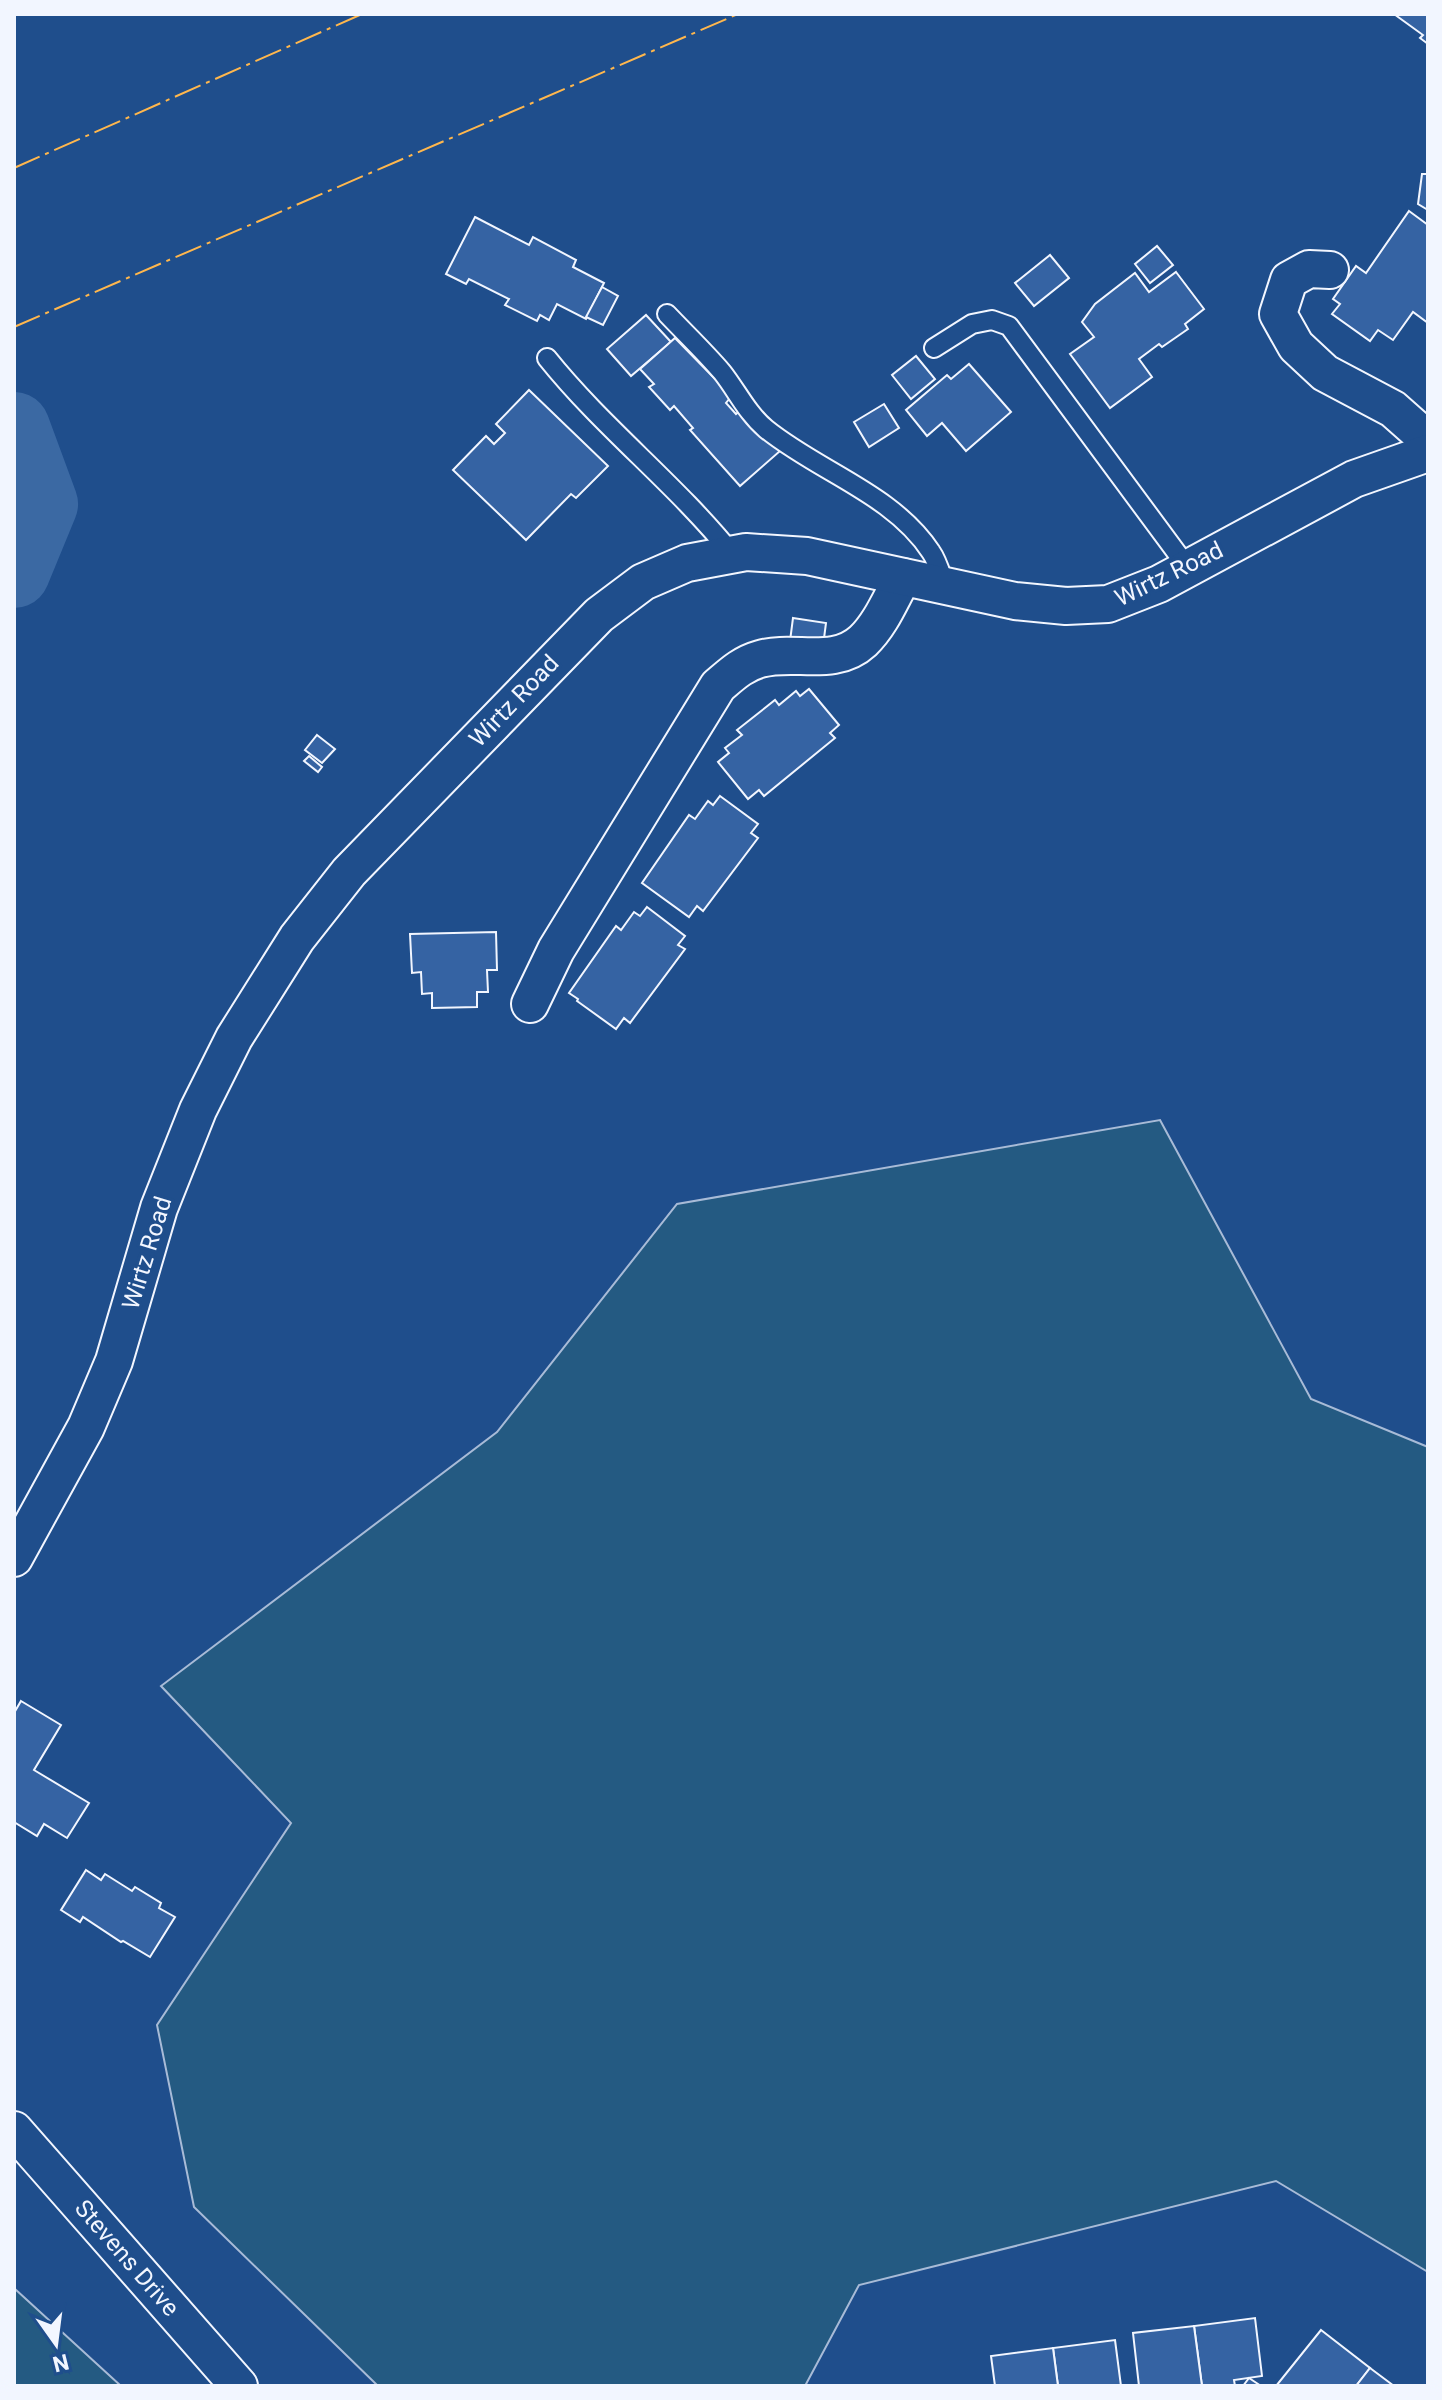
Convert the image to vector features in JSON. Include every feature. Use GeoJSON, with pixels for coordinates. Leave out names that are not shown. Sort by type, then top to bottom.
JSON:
{"type":"FeatureCollection","features":[{"type":"Feature","properties":{"kind":"street"},"geometry":{"type":"LineString","coordinates":[[1330,270],[1309,269],[1289,280],[1278,314],[1296,346],[1325,373],[1393,409],[1428,440]]}},
{"type":"Feature","properties":{"kind":"street","name":"Wirtz Road"},"geometry":{"type":"LineString","coordinates":[[14,1558],[86,1427],[114,1361],[159,1208],[198,1110],[234,1038],[297,938],[349,872],[599,615],[643,582],[687,563],[746,552],[807,556],[1028,602],[1066,606],[1108,604],[1159,584],[1354,479],[1428,453]]}},
{"type":"Feature","properties":{"kind":"street"},"geometry":{"type":"LineString","coordinates":[[530,1004],[556,950],[718,686],[740,667],[761,658],[791,655],[821,658],[861,643],[874,628],[903,577]]}},
{"type":"Feature","properties":{"kind":"street","name":"Stevens Drive"},"geometry":{"type":"LineString","coordinates":[[14,2130],[239,2386]]}},
{"type":"Feature","properties":{"kind":"lane"},"geometry":{"type":"LineString","coordinates":[[667,314],[723,373],[743,405],[764,428],[806,458],[892,510],[908,525],[933,554],[945,586]]}},
{"type":"Feature","properties":{"kind":"lane"},"geometry":{"type":"LineString","coordinates":[[934,348],[972,324],[992,320],[1009,326],[1188,568]]}},
{"type":"Feature","properties":{"kind":"lane"},"geometry":{"type":"LineString","coordinates":[[547,358],[570,386],[624,443],[666,481],[733,555]]}},
{"type":"Feature","properties":{"kind":"shaded area"},"geometry":{"type":"Polygon","coordinates":[[[1160,1120],[1311,1399],[1428,1447],[1428,2272],[1276,2181],[859,2285],[805,2386],[378,2386],[194,2207],[157,2025],[291,1823],[161,1686],[497,1432],[677,1204],[1160,1120]]]}},
{"type":"Feature","properties":{"kind":"shaded area"},"geometry":{"type":"Polygon","coordinates":[[[15,2289],[121,2386],[14,2386],[15,2289]]]}},
{"type":"Feature","properties":{"kind":"building"},"geometry":{"type":"Polygon","coordinates":[[[1394,14],[1428,14],[1428,44],[1420,38],[1423,35],[1394,14]]]}},
{"type":"Feature","properties":{"kind":"building"},"geometry":{"type":"Polygon","coordinates":[[[1422,174],[1428,174],[1428,210],[1418,204],[1422,174]]]}},
{"type":"Feature","properties":{"kind":"building"},"geometry":{"type":"Polygon","coordinates":[[[1409,211],[1428,225],[1428,323],[1413,312],[1393,340],[1378,330],[1370,341],[1332,314],[1340,304],[1333,299],[1356,266],[1366,273],[1409,211]]]}},
{"type":"Feature","properties":{"kind":"building"},"geometry":{"type":"Polygon","coordinates":[[[475,217],[529,245],[533,237],[576,260],[573,267],[604,283],[586,319],[557,304],[549,320],[540,315],[537,321],[505,305],[509,299],[469,279],[466,284],[446,274],[475,217]]]}},
{"type":"Feature","properties":{"kind":"building"},"geometry":{"type":"Polygon","coordinates":[[[1157,246],[1173,265],[1150,283],[1135,264],[1157,246]]]}},
{"type":"Feature","properties":{"kind":"building"},"geometry":{"type":"Polygon","coordinates":[[[1050,255],[1069,278],[1034,306],[1015,283],[1050,255]]]}},
{"type":"Feature","properties":{"kind":"building"},"geometry":{"type":"Polygon","coordinates":[[[1176,272],[1204,309],[1185,324],[1188,329],[1139,359],[1152,377],[1110,408],[1070,354],[1094,337],[1082,322],[1095,304],[1135,273],[1149,292],[1176,272]]]}},
{"type":"Feature","properties":{"kind":"building"},"geometry":{"type":"Polygon","coordinates":[[[602,287],[618,296],[603,325],[586,317],[602,287]]]}},
{"type":"Feature","properties":{"kind":"building"},"geometry":{"type":"Polygon","coordinates":[[[646,315],[671,342],[631,376],[607,349],[646,315]]]}},
{"type":"Feature","properties":{"kind":"building"},"geometry":{"type":"Polygon","coordinates":[[[675,338],[718,382],[730,398],[726,403],[736,414],[742,409],[780,451],[740,486],[690,430],[693,428],[674,406],[670,410],[649,387],[654,384],[640,369],[675,338]]]}},
{"type":"Feature","properties":{"kind":"building"},"geometry":{"type":"Polygon","coordinates":[[[916,356],[935,379],[911,399],[892,375],[916,356]]]}},
{"type":"Feature","properties":{"kind":"building"},"geometry":{"type":"Polygon","coordinates":[[[969,364],[1011,412],[966,451],[942,423],[927,436],[906,410],[947,375],[951,379],[969,364]]]}},
{"type":"Feature","properties":{"kind":"building"},"geometry":{"type":"Polygon","coordinates":[[[529,390],[608,466],[576,498],[571,494],[526,540],[453,470],[486,436],[494,444],[505,433],[496,424],[529,390]]]}},
{"type":"Feature","properties":{"kind":"building"},"geometry":{"type":"Polygon","coordinates":[[[884,404],[899,428],[869,447],[854,422],[884,404]]]}},
{"type":"Feature","properties":{"kind":"building"},"geometry":{"type":"Polygon","coordinates":[[[793,618],[826,623],[823,646],[790,641],[793,618]]]}},
{"type":"Feature","properties":{"kind":"building"},"geometry":{"type":"Polygon","coordinates":[[[809,689],[839,725],[830,733],[835,738],[764,796],[759,790],[748,799],[718,762],[729,753],[725,748],[742,735],[737,730],[775,700],[779,705],[796,691],[800,696],[809,689]]]}},
{"type":"Feature","properties":{"kind":"building"},"geometry":{"type":"Polygon","coordinates":[[[317,735],[335,749],[322,763],[305,750],[317,735]]]}},
{"type":"Feature","properties":{"kind":"building"},"geometry":{"type":"Polygon","coordinates":[[[309,756],[322,767],[318,772],[304,761],[309,756]]]}},
{"type":"Feature","properties":{"kind":"building"},"geometry":{"type":"Polygon","coordinates":[[[720,796],[758,824],[751,833],[758,838],[703,911],[697,906],[689,917],[642,883],[689,815],[695,819],[708,801],[713,805],[720,796]]]}},
{"type":"Feature","properties":{"kind":"building"},"geometry":{"type":"Polygon","coordinates":[[[647,907],[685,936],[678,945],[685,949],[630,1023],[624,1018],[616,1029],[569,993],[616,926],[621,930],[634,912],[640,916],[647,907]]]}},
{"type":"Feature","properties":{"kind":"building"},"geometry":{"type":"Polygon","coordinates":[[[496,932],[497,970],[487,970],[488,992],[477,992],[477,1007],[432,1008],[432,993],[422,994],[421,972],[412,973],[410,934],[496,932]]]}},
{"type":"Feature","properties":{"kind":"building"},"geometry":{"type":"Polygon","coordinates":[[[21,1701],[61,1725],[34,1770],[89,1803],[67,1838],[44,1824],[37,1836],[14,1822],[14,1713],[21,1701]]]}},
{"type":"Feature","properties":{"kind":"building"},"geometry":{"type":"Polygon","coordinates":[[[86,1870],[101,1880],[105,1874],[132,1891],[135,1887],[161,1903],[159,1908],[175,1917],[150,1957],[83,1917],[80,1922],[61,1910],[86,1870]]]}},
{"type":"Feature","properties":{"kind":"building"},"geometry":{"type":"Polygon","coordinates":[[[1255,2318],[1262,2376],[1234,2380],[1235,2386],[1202,2386],[1194,2326],[1255,2318]]]}},
{"type":"Feature","properties":{"kind":"building"},"geometry":{"type":"Polygon","coordinates":[[[1194,2326],[1202,2386],[1139,2386],[1133,2333],[1194,2326]]]}},
{"type":"Feature","properties":{"kind":"building"},"geometry":{"type":"Polygon","coordinates":[[[1321,2330],[1370,2368],[1356,2386],[1276,2386],[1321,2330]]]}},
{"type":"Feature","properties":{"kind":"building"},"geometry":{"type":"Polygon","coordinates":[[[1115,2340],[1121,2386],[1058,2386],[1053,2348],[1115,2340]]]}},
{"type":"Feature","properties":{"kind":"building"},"geometry":{"type":"Polygon","coordinates":[[[1053,2348],[1058,2386],[995,2386],[991,2356],[1053,2348]]]}},
{"type":"Feature","properties":{"kind":"building"},"geometry":{"type":"Polygon","coordinates":[[[1370,2368],[1394,2386],[1356,2386],[1370,2368]]]}},
{"type":"Feature","properties":{"kind":"building"},"geometry":{"type":"Polygon","coordinates":[[[1249,2378],[1261,2386],[1243,2386],[1249,2378]]]}},
{"type":"Feature","properties":{"kind":"waterway"},"geometry":{"type":"LineString","coordinates":[[14,428],[42,504],[14,572]]}},
{"type":"Feature","properties":{"kind":"power"},"geometry":{"type":"LineString","coordinates":[[14,168],[362,14]]}},
{"type":"Feature","properties":{"kind":"power"},"geometry":{"type":"LineString","coordinates":[[14,327],[738,14]]}}]}
